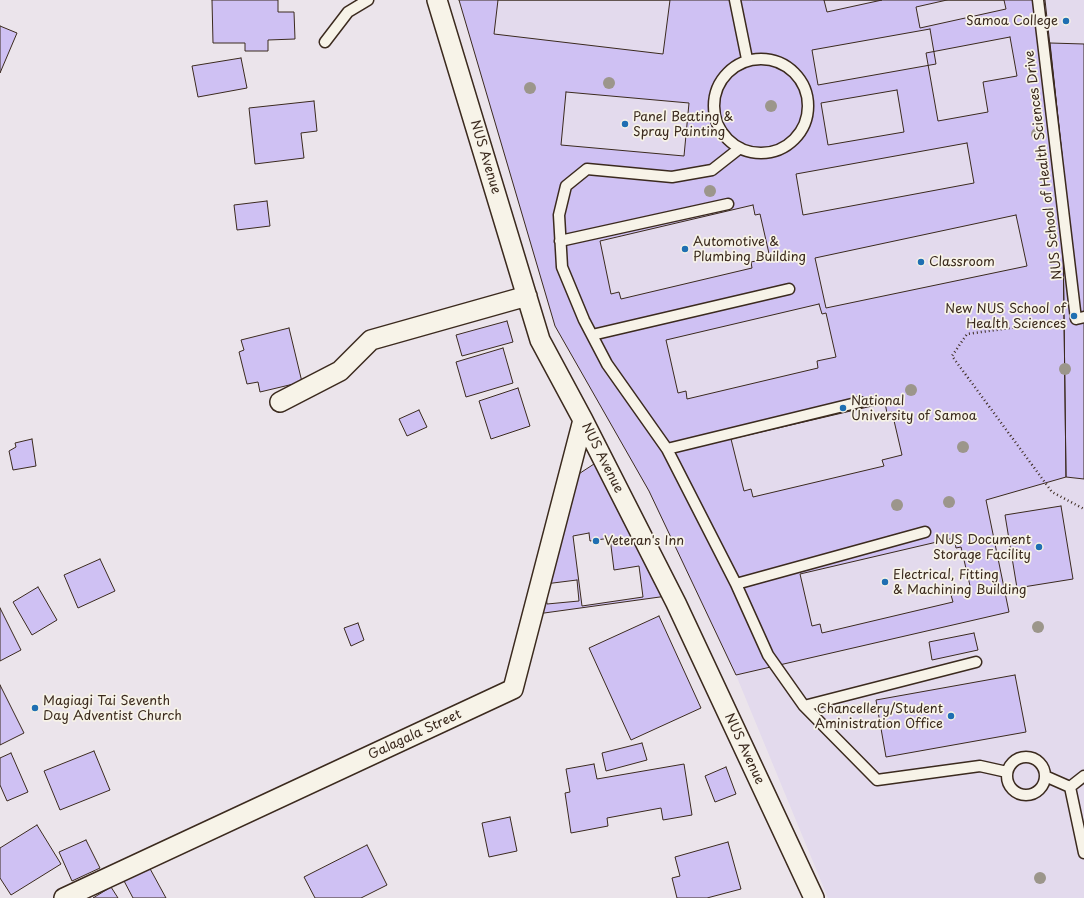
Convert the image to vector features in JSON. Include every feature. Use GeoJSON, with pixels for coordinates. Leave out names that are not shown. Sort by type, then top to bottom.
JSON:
{"type":"FeatureCollection","features":[{"type":"Feature","properties":{"kind":"street","name":"NUS Avenue"},"geometry":{"type":"LineString","coordinates":[[437,0],[540,340],[583,420],[676,603],[814,898]]}},
{"type":"Feature","properties":{"kind":"street"},"geometry":{"type":"LineString","coordinates":[[280,402],[340,371],[371,340],[527,296]]}},
{"type":"Feature","properties":{"kind":"street","name":"Galagala Street"},"geometry":{"type":"LineString","coordinates":[[64,898],[513,689],[583,420]]}},
{"type":"Feature","properties":{"kind":"lane"},"geometry":{"type":"LineString","coordinates":[[325,42],[348,12],[368,0]]}},
{"type":"Feature","properties":{"kind":"lane"},"geometry":{"type":"LineString","coordinates":[[735,0],[747,59]]}},
{"type":"Feature","properties":{"kind":"lane","name":"NUS School of Health Sciences Drive"},"geometry":{"type":"LineString","coordinates":[[1038,0],[1080,318]]}},
{"type":"Feature","properties":{"kind":"lane"},"geometry":{"type":"LineString","coordinates":[[747,59],[773,60],[787,66],[798,75],[805,88],[808,102],[807,117],[801,132],[789,143],[775,151],[759,153],[740,148],[729,140],[720,127],[715,112],[715,96],[722,81],[731,70],[747,59]]}},
{"type":"Feature","properties":{"kind":"lane"},"geometry":{"type":"LineString","coordinates":[[740,148],[712,170],[672,177],[587,169],[566,186],[559,215],[562,267],[592,335],[607,364],[667,449],[736,584],[768,654],[804,706],[877,780],[980,766],[1007,772]]}},
{"type":"Feature","properties":{"kind":"lane"},"geometry":{"type":"LineString","coordinates":[[560,241],[728,204]]}},
{"type":"Feature","properties":{"kind":"lane"},"geometry":{"type":"LineString","coordinates":[[592,335],[789,289]]}},
{"type":"Feature","properties":{"kind":"lane"},"geometry":{"type":"LineString","coordinates":[[667,449],[860,402]]}},
{"type":"Feature","properties":{"kind":"lane"},"geometry":{"type":"LineString","coordinates":[[736,584],[925,532]]}},
{"type":"Feature","properties":{"kind":"lane"},"geometry":{"type":"LineString","coordinates":[[804,706],[976,662]]}},
{"type":"Feature","properties":{"kind":"lane"},"geometry":{"type":"LineString","coordinates":[[1019,758],[1031,758],[1041,764],[1045,776],[1044,782],[1036,792],[1024,795],[1012,789],[1007,778],[1007,772],[1010,766],[1019,758]]}},
{"type":"Feature","properties":{"kind":"lane"},"geometry":{"type":"LineString","coordinates":[[1045,776],[1070,787]]}},
{"type":"Feature","properties":{"kind":"lane"},"geometry":{"type":"LineString","coordinates":[[1070,787],[1084,776]]}},
{"type":"Feature","properties":{"kind":"lane"},"geometry":{"type":"LineString","coordinates":[[1070,787],[1084,853]]}},
{"type":"Feature","properties":{"kind":"path"},"geometry":{"type":"LineString","coordinates":[[1080,318],[967,334],[952,356],[1052,492],[1084,509]]}},
{"type":"Feature","properties":{"kind":"shaded area","name":"National University of Samoa"},"geometry":{"type":"Polygon","coordinates":[[[459,0],[1084,0],[1084,898],[828,898],[736,675],[649,491],[555,326],[459,0]]]}},
{"type":"Feature","properties":{"kind":"building"},"geometry":{"type":"Polygon","coordinates":[[[212,0],[278,0],[278,12],[294,12],[295,39],[268,40],[268,51],[245,51],[245,43],[213,43],[212,0]]]}},
{"type":"Feature","properties":{"kind":"building","name":"National University of Samoa"},"geometry":{"type":"Polygon","coordinates":[[[459,0],[1045,0],[1062,155],[1066,477],[986,500],[1009,612],[736,675],[649,491],[555,326],[459,0]]]}},
{"type":"Feature","properties":{"kind":"building"},"geometry":{"type":"Polygon","coordinates":[[[498,0],[670,0],[663,54],[494,34],[498,0]]]}},
{"type":"Feature","properties":{"kind":"building"},"geometry":{"type":"Polygon","coordinates":[[[824,0],[882,0],[827,12],[824,0]]]}},
{"type":"Feature","properties":{"kind":"building"},"geometry":{"type":"Polygon","coordinates":[[[947,0],[1004,0],[1006,9],[920,28],[916,7],[947,0]]]}},
{"type":"Feature","properties":{"kind":"building"},"geometry":{"type":"Polygon","coordinates":[[[0,26],[17,33],[0,73],[0,26]]]}},
{"type":"Feature","properties":{"kind":"building"},"geometry":{"type":"Polygon","coordinates":[[[930,29],[936,64],[818,85],[812,50],[930,29]]]}},
{"type":"Feature","properties":{"kind":"building"},"geometry":{"type":"Polygon","coordinates":[[[1010,37],[1017,76],[983,82],[988,112],[938,121],[926,53],[1010,37]]]}},
{"type":"Feature","properties":{"kind":"building","name":"New NUS School of Health Sciences"},"geometry":{"type":"Polygon","coordinates":[[[1050,43],[1084,44],[1084,479],[1066,477],[1062,155],[1050,43]]]}},
{"type":"Feature","properties":{"kind":"building"},"geometry":{"type":"Polygon","coordinates":[[[241,58],[247,88],[198,97],[192,66],[241,58]]]}},
{"type":"Feature","properties":{"kind":"building"},"geometry":{"type":"Polygon","coordinates":[[[897,90],[904,132],[828,145],[821,103],[897,90]]]}},
{"type":"Feature","properties":{"kind":"building","name":"Panel Beating & Spray Painting"},"geometry":{"type":"Polygon","coordinates":[[[566,92],[689,103],[684,156],[561,145],[566,92]]]}},
{"type":"Feature","properties":{"kind":"building"},"geometry":{"type":"Polygon","coordinates":[[[314,101],[317,131],[301,133],[304,158],[255,164],[249,108],[314,101]]]}},
{"type":"Feature","properties":{"kind":"building"},"geometry":{"type":"Polygon","coordinates":[[[967,143],[974,183],[803,215],[796,174],[967,143]]]}},
{"type":"Feature","properties":{"kind":"building"},"geometry":{"type":"Polygon","coordinates":[[[267,201],[270,226],[237,230],[234,205],[267,201]]]}},
{"type":"Feature","properties":{"kind":"building","name":"Automotive & Plumbing Building"},"geometry":{"type":"Polygon","coordinates":[[[753,205],[755,215],[760,214],[770,258],[751,262],[752,268],[621,299],[619,292],[611,294],[600,241],[753,205]]]}},
{"type":"Feature","properties":{"kind":"building","name":"Classroom"},"geometry":{"type":"Polygon","coordinates":[[[1016,215],[1027,266],[826,308],[815,258],[1016,215]]]}},
{"type":"Feature","properties":{"kind":"building"},"geometry":{"type":"Polygon","coordinates":[[[819,304],[822,314],[826,313],[836,357],[817,361],[818,368],[687,399],[686,391],[678,393],[666,340],[819,304]]]}},
{"type":"Feature","properties":{"kind":"building"},"geometry":{"type":"Polygon","coordinates":[[[507,321],[513,342],[462,356],[456,335],[507,321]]]}},
{"type":"Feature","properties":{"kind":"building"},"geometry":{"type":"Polygon","coordinates":[[[289,328],[302,382],[260,392],[258,382],[247,384],[239,352],[244,350],[241,340],[289,328]]]}},
{"type":"Feature","properties":{"kind":"building"},"geometry":{"type":"Polygon","coordinates":[[[503,348],[513,383],[466,397],[456,362],[503,348]]]}},
{"type":"Feature","properties":{"kind":"building"},"geometry":{"type":"Polygon","coordinates":[[[518,388],[530,426],[491,439],[479,401],[518,388]]]}},
{"type":"Feature","properties":{"kind":"building"},"geometry":{"type":"Polygon","coordinates":[[[885,403],[887,413],[892,412],[902,455],[882,460],[884,466],[753,497],[751,489],[744,491],[731,439],[885,403]]]}},
{"type":"Feature","properties":{"kind":"building"},"geometry":{"type":"Polygon","coordinates":[[[419,410],[427,427],[407,436],[399,419],[419,410]]]}},
{"type":"Feature","properties":{"kind":"building"},"geometry":{"type":"Polygon","coordinates":[[[32,439],[36,466],[13,470],[9,451],[16,447],[15,443],[32,439]]]}},
{"type":"Feature","properties":{"kind":"building","name":"Veteran's Inn"},"geometry":{"type":"Polygon","coordinates":[[[594,464],[607,485],[667,596],[537,614],[571,479],[594,464]]]}},
{"type":"Feature","properties":{"kind":"building","name":"NUS Document Storage Facility"},"geometry":{"type":"Polygon","coordinates":[[[1061,506],[1073,579],[1017,588],[1005,515],[1061,506]]]}},
{"type":"Feature","properties":{"kind":"building"},"geometry":{"type":"Polygon","coordinates":[[[589,533],[590,541],[610,538],[614,570],[639,566],[643,597],[582,606],[573,536],[589,533]]]}},
{"type":"Feature","properties":{"kind":"building","name":"Electrical, Fitting & Machining Building"},"geometry":{"type":"Polygon","coordinates":[[[954,538],[956,548],[961,547],[971,590],[951,595],[953,602],[822,633],[820,624],[812,626],[800,574],[954,538]]]}},
{"type":"Feature","properties":{"kind":"building"},"geometry":{"type":"Polygon","coordinates":[[[100,559],[115,591],[78,608],[64,575],[100,559]]]}},
{"type":"Feature","properties":{"kind":"building"},"geometry":{"type":"Polygon","coordinates":[[[577,580],[579,601],[547,604],[545,584],[577,580]]]}},
{"type":"Feature","properties":{"kind":"building"},"geometry":{"type":"Polygon","coordinates":[[[38,587],[57,620],[32,635],[13,602],[38,587]]]}},
{"type":"Feature","properties":{"kind":"building"},"geometry":{"type":"Polygon","coordinates":[[[0,608],[21,650],[0,661],[0,608]]]}},
{"type":"Feature","properties":{"kind":"building"},"geometry":{"type":"Polygon","coordinates":[[[659,616],[701,708],[631,740],[589,648],[659,616]]]}},
{"type":"Feature","properties":{"kind":"building"},"geometry":{"type":"Polygon","coordinates":[[[358,623],[364,640],[351,646],[344,628],[358,623]]]}},
{"type":"Feature","properties":{"kind":"building"},"geometry":{"type":"Polygon","coordinates":[[[974,633],[978,650],[932,660],[929,642],[974,633]]]}},
{"type":"Feature","properties":{"kind":"building","name":"Chancellery/Student Aministration Office"},"geometry":{"type":"Polygon","coordinates":[[[1015,675],[1026,732],[886,757],[876,700],[1015,675]]]}},
{"type":"Feature","properties":{"kind":"building"},"geometry":{"type":"Polygon","coordinates":[[[0,685],[24,733],[0,745],[0,685]]]}},
{"type":"Feature","properties":{"kind":"building"},"geometry":{"type":"Polygon","coordinates":[[[642,743],[647,760],[606,771],[602,753],[642,743]]]}},
{"type":"Feature","properties":{"kind":"building"},"geometry":{"type":"Polygon","coordinates":[[[94,751],[110,790],[60,810],[44,771],[94,751]]]}},
{"type":"Feature","properties":{"kind":"building"},"geometry":{"type":"Polygon","coordinates":[[[11,753],[28,792],[7,801],[0,785],[0,758],[11,753]]]}},
{"type":"Feature","properties":{"kind":"building"},"geometry":{"type":"Polygon","coordinates":[[[594,764],[597,779],[684,764],[692,815],[663,820],[661,808],[607,818],[608,826],[571,833],[565,793],[570,792],[566,769],[594,764]]]}},
{"type":"Feature","properties":{"kind":"building"},"geometry":{"type":"Polygon","coordinates":[[[726,767],[736,794],[715,802],[705,776],[726,767]]]}},
{"type":"Feature","properties":{"kind":"building"},"geometry":{"type":"Polygon","coordinates":[[[510,817],[517,851],[489,857],[482,823],[510,817]]]}},
{"type":"Feature","properties":{"kind":"building"},"geometry":{"type":"Polygon","coordinates":[[[37,825],[61,864],[11,895],[0,878],[0,848],[37,825]]]}},
{"type":"Feature","properties":{"kind":"building"},"geometry":{"type":"Polygon","coordinates":[[[86,840],[100,868],[72,881],[59,852],[86,840]]]}},
{"type":"Feature","properties":{"kind":"building"},"geometry":{"type":"Polygon","coordinates":[[[728,842],[741,889],[707,898],[677,898],[672,878],[680,876],[675,857],[728,842]]]}},
{"type":"Feature","properties":{"kind":"building"},"geometry":{"type":"Polygon","coordinates":[[[367,845],[387,885],[361,898],[315,898],[304,877],[367,845]]]}},
{"type":"Feature","properties":{"kind":"building"},"geometry":{"type":"Polygon","coordinates":[[[148,865],[166,898],[133,898],[123,879],[148,865]]]}},
{"type":"Feature","properties":{"kind":"building"},"geometry":{"type":"Polygon","coordinates":[[[111,887],[118,898],[93,898],[111,887]]]}},
{"type":"Feature","properties":{"kind":"place","name":"Samoa College"},"geometry":{"type":"Point","coordinates":[1066,21]}},
{"type":"Feature","properties":{"kind":"place","name":"Panel Beating & Spray Painting"},"geometry":{"type":"Point","coordinates":[625,124]}},
{"type":"Feature","properties":{"kind":"place","name":"Automotive & Plumbing Building"},"geometry":{"type":"Point","coordinates":[685,249]}},
{"type":"Feature","properties":{"kind":"place","name":"Classroom"},"geometry":{"type":"Point","coordinates":[921,262]}},
{"type":"Feature","properties":{"kind":"place","name":"New NUS School of Health Sciences"},"geometry":{"type":"Point","coordinates":[1074,316]}},
{"type":"Feature","properties":{"kind":"place","name":"National University of Samoa"},"geometry":{"type":"Point","coordinates":[843,408]}},
{"type":"Feature","properties":{"kind":"place","name":"Veteran's Inn"},"geometry":{"type":"Point","coordinates":[596,541]}},
{"type":"Feature","properties":{"kind":"place","name":"NUS Document Storage Facility"},"geometry":{"type":"Point","coordinates":[1039,547]}},
{"type":"Feature","properties":{"kind":"place","name":"Electrical, Fitting & Machining Building"},"geometry":{"type":"Point","coordinates":[885,582]}},
{"type":"Feature","properties":{"kind":"place","name":"Magiagi Tai Seventh Day Adventist Church"},"geometry":{"type":"Point","coordinates":[35,708]}},
{"type":"Feature","properties":{"kind":"place","name":"Chancellery/Student Aministration Office"},"geometry":{"type":"Point","coordinates":[951,716]}}]}
